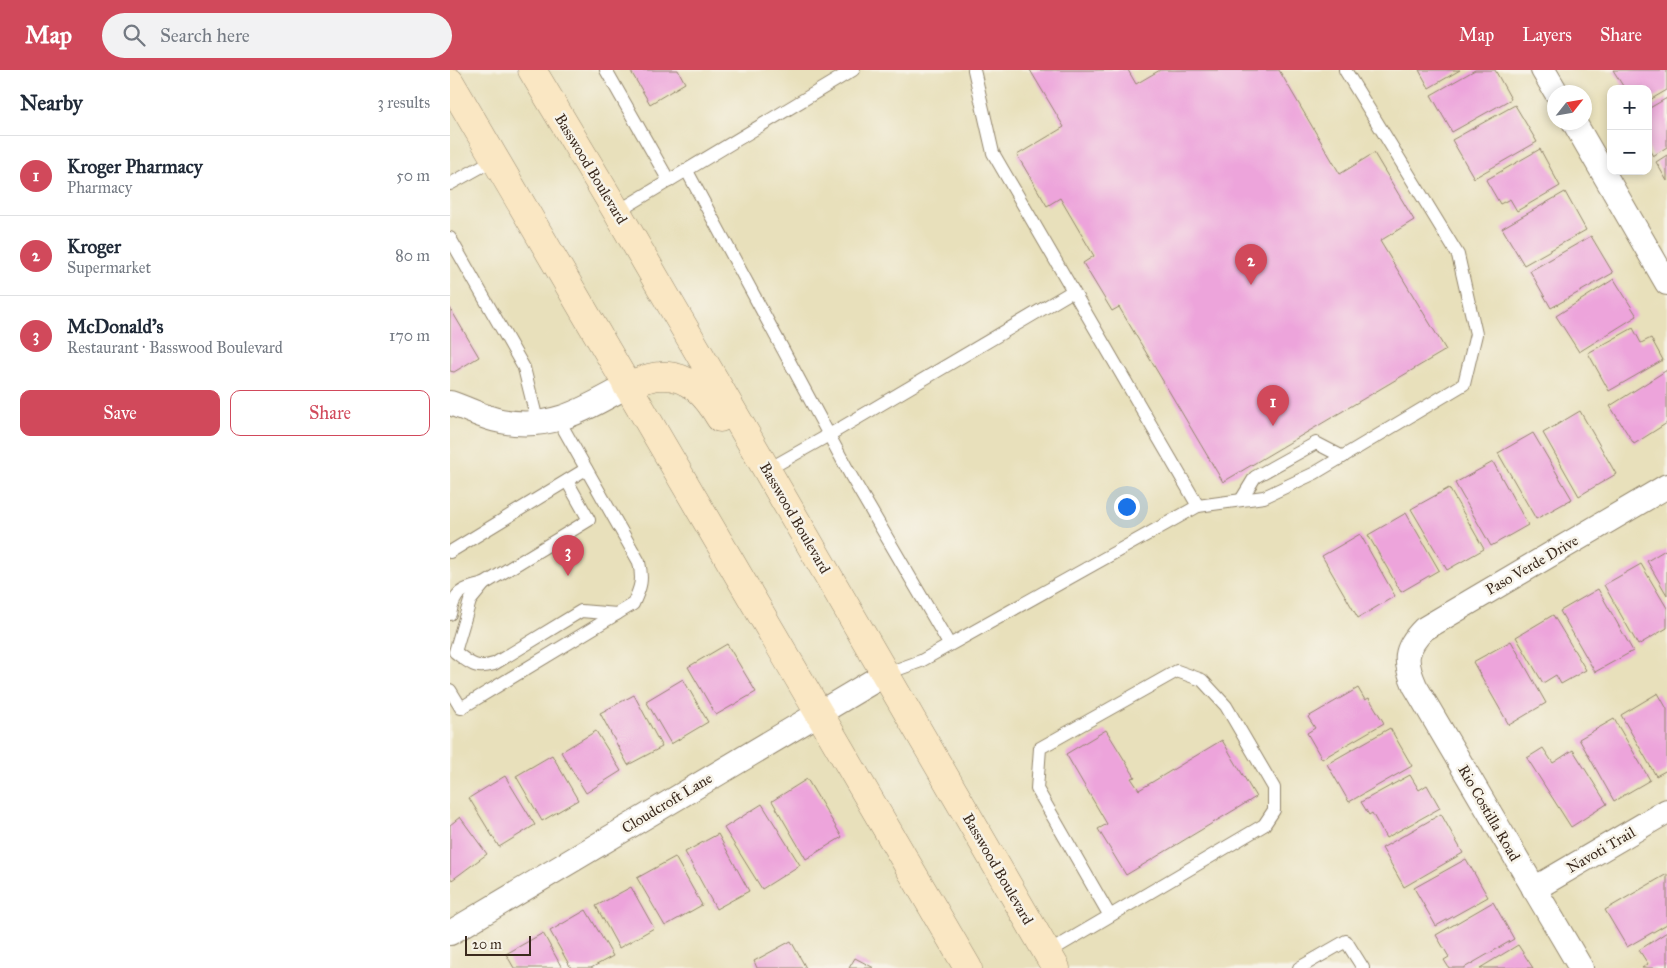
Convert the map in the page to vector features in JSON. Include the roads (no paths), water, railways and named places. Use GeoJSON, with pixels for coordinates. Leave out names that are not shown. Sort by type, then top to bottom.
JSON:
{"type":"FeatureCollection","features":[{"type":"Feature","properties":{"kind":"main road","name":"Basswood Boulevard"},"geometry":{"type":"LineString","coordinates":[[532,70],[618,212],[1052,961]]}},
{"type":"Feature","properties":{"kind":"main road"},"geometry":{"type":"LineString","coordinates":[[450,82],[968,968]]}},
{"type":"Feature","properties":{"kind":"main road"},"geometry":{"type":"LineString","coordinates":[[627,386],[650,377],[661,376],[685,381],[697,388],[711,402],[725,427],[752,444]]}},
{"type":"Feature","properties":{"kind":"street"},"geometry":{"type":"LineString","coordinates":[[1543,70],[1552,85]]}},
{"type":"Feature","properties":{"kind":"street"},"geometry":{"type":"LineString","coordinates":[[1579,130],[1667,283]]}},
{"type":"Feature","properties":{"kind":"street"},"geometry":{"type":"LineString","coordinates":[[450,402],[498,421],[519,424],[548,422],[573,414],[627,386]]}},
{"type":"Feature","properties":{"kind":"street","name":"Paso Verde Drive"},"geometry":{"type":"LineString","coordinates":[[1407,655],[1413,639],[1424,629],[1667,486]]}},
{"type":"Feature","properties":{"kind":"street","name":"Rio Costilla Road"},"geometry":{"type":"LineString","coordinates":[[1407,655],[1408,670],[1415,686],[1581,968]]}},
{"type":"Feature","properties":{"kind":"street","name":"Cloudcroft Lane"},"geometry":{"type":"LineString","coordinates":[[450,933],[885,674]]}},
{"type":"Feature","properties":{"kind":"street","name":"Navoti Trail"},"geometry":{"type":"LineString","coordinates":[[1534,889],[1667,812]]}},
{"type":"Feature","properties":{"kind":"lane"},"geometry":{"type":"LineString","coordinates":[[606,70],[669,181]]}},
{"type":"Feature","properties":{"kind":"lane"},"geometry":{"type":"LineString","coordinates":[[618,212],[853,70]]}},
{"type":"Feature","properties":{"kind":"lane"},"geometry":{"type":"LineString","coordinates":[[974,70],[993,153],[1198,506]]}},
{"type":"Feature","properties":{"kind":"lane"},"geometry":{"type":"LineString","coordinates":[[885,674],[921,661],[1198,506],[1264,496],[1315,473],[1464,384],[1476,334],[1458,255],[1346,70]]}},
{"type":"Feature","properties":{"kind":"lane"},"geometry":{"type":"LineString","coordinates":[[450,184],[495,159]]}},
{"type":"Feature","properties":{"kind":"lane"},"geometry":{"type":"LineString","coordinates":[[687,171],[829,435],[949,644]]}},
{"type":"Feature","properties":{"kind":"lane"},"geometry":{"type":"LineString","coordinates":[[450,238],[524,368],[548,422],[586,470],[639,562],[642,576],[641,588],[633,604],[461,708],[450,690]]}},
{"type":"Feature","properties":{"kind":"lane"},"geometry":{"type":"LineString","coordinates":[[767,470],[1073,291]]}},
{"type":"Feature","properties":{"kind":"lane"},"geometry":{"type":"LineString","coordinates":[[1241,500],[1255,477],[1316,443],[1343,457]]}},
{"type":"Feature","properties":{"kind":"lane"},"geometry":{"type":"LineString","coordinates":[[450,552],[586,470]]}},
{"type":"Feature","properties":{"kind":"lane"},"geometry":{"type":"LineString","coordinates":[[450,614],[453,600],[462,590],[484,584],[589,520],[567,481]]}},
{"type":"Feature","properties":{"kind":"lane"},"geometry":{"type":"LineString","coordinates":[[484,584],[470,601],[453,647],[474,666],[483,667],[494,664],[581,611],[617,614]]}},
{"type":"Feature","properties":{"kind":"lane"},"geometry":{"type":"LineString","coordinates":[[1052,961],[1110,916],[1264,825],[1274,810],[1274,788],[1226,706],[1202,680],[1177,671],[1040,748],[1037,789],[1110,916]]}},
{"type":"Feature","properties":{"kind":"lane"},"geometry":{"type":"LineString","coordinates":[[1299,968],[1346,941],[1362,968]]}},
{"type":"Feature","properties":{"kind":"place","name":"Kroger"},"geometry":{"type":"Point","coordinates":[1251,285]}},
{"type":"Feature","properties":{"kind":"place","name":"Kroger Pharmacy"},"geometry":{"type":"Point","coordinates":[1273,426]}},
{"type":"Feature","properties":{"kind":"place","name":"McDonald's"},"geometry":{"type":"Point","coordinates":[568,576]}}]}
